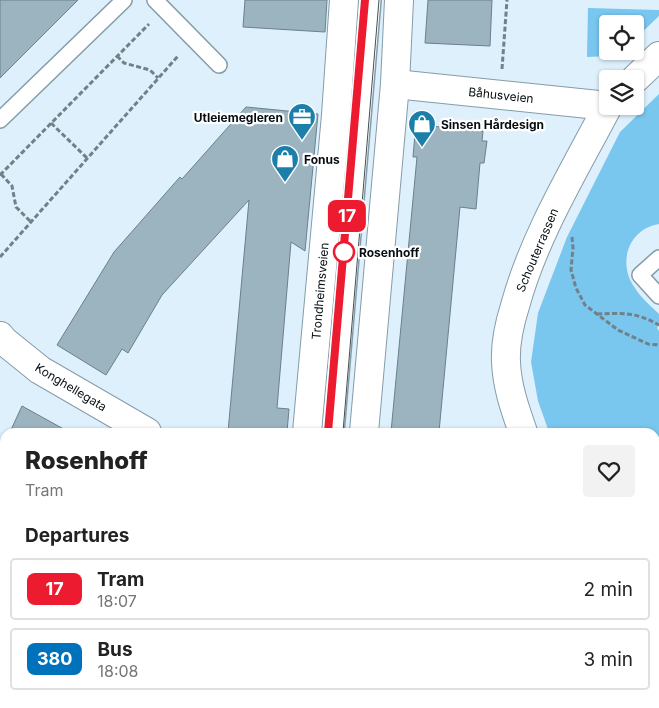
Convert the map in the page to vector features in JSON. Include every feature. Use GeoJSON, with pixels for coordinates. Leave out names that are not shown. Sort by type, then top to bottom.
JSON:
{"type":"FeatureCollection","features":[{"type":"Feature","properties":{"kind":"main road","name":"Trondheimsveien"},"geometry":{"type":"LineString","coordinates":[[307,428],[336,115],[344,0]]}},
{"type":"Feature","properties":{"kind":"main road"},"geometry":{"type":"LineString","coordinates":[[364,428],[395,84],[400,0]]}},
{"type":"Feature","properties":{"kind":"main road"},"geometry":{"type":"LineString","coordinates":[[644,70],[659,56]]}},
{"type":"Feature","properties":{"kind":"main road","name":"Båhusveien"},"geometry":{"type":"LineString","coordinates":[[395,84],[599,105]]}},
{"type":"Feature","properties":{"kind":"main road","name":"Schouterrassen"},"geometry":{"type":"LineString","coordinates":[[522,428],[509,391],[506,362],[507,333],[522,281],[548,221],[603,115]]}},
{"type":"Feature","properties":{"kind":"main road","name":"Konghellegata"},"geometry":{"type":"LineString","coordinates":[[1,342],[40,370],[140,428]]}},
{"type":"Feature","properties":{"kind":"lane"},"geometry":{"type":"LineString","coordinates":[[0,120],[124,0]]}},
{"type":"Feature","properties":{"kind":"lane"},"geometry":{"type":"LineString","coordinates":[[336,428],[372,0]]}},
{"type":"Feature","properties":{"kind":"lane"},"geometry":{"type":"LineString","coordinates":[[159,4],[219,65]]}},
{"type":"Feature","properties":{"kind":"lane"},"geometry":{"type":"LineString","coordinates":[[659,258],[640,275],[659,296]]}},
{"type":"Feature","properties":{"kind":"path"},"geometry":{"type":"LineString","coordinates":[[502,69],[507,0]]}},
{"type":"Feature","properties":{"kind":"path"},"geometry":{"type":"LineString","coordinates":[[31,222],[16,207],[12,186],[0,175],[117,56],[159,4]]}},
{"type":"Feature","properties":{"kind":"path"},"geometry":{"type":"LineString","coordinates":[[0,257],[193,39]]}},
{"type":"Feature","properties":{"kind":"path"},"geometry":{"type":"LineString","coordinates":[[117,56],[124,63],[150,70],[158,78]]}},
{"type":"Feature","properties":{"kind":"path"},"geometry":{"type":"LineString","coordinates":[[51,123],[86,158]]}},
{"type":"Feature","properties":{"kind":"path"},"geometry":{"type":"LineString","coordinates":[[571,232],[573,248],[571,270],[576,288],[585,305],[618,330],[648,344],[659,345]]}},
{"type":"Feature","properties":{"kind":"path"},"geometry":{"type":"LineString","coordinates":[[597,314],[624,313],[645,317],[659,326]]}},
{"type":"Feature","properties":{"kind":"shaded area"},"geometry":{"type":"Polygon","coordinates":[[[588,8],[659,10],[659,16],[644,30],[644,15],[599,15],[599,56],[587,57],[588,8]]]}},
{"type":"Feature","properties":{"kind":"shaded area"},"geometry":{"type":"Polygon","coordinates":[[[659,94],[659,224],[648,227],[633,240],[629,249],[627,269],[635,288],[643,299],[659,314],[659,325],[657,328],[659,331],[659,428],[548,428],[538,401],[531,362],[538,313],[567,237],[620,132],[637,115],[644,115],[644,109],[659,94]]]}},
{"type":"Feature","properties":{"kind":"building"},"geometry":{"type":"Polygon","coordinates":[[[0,0],[78,0],[0,78],[0,0]]]}},
{"type":"Feature","properties":{"kind":"building"},"geometry":{"type":"Polygon","coordinates":[[[245,0],[327,0],[325,32],[243,27],[245,0]]]}},
{"type":"Feature","properties":{"kind":"building"},"geometry":{"type":"Polygon","coordinates":[[[428,0],[492,0],[490,46],[425,43],[428,0]]]}},
{"type":"Feature","properties":{"kind":"building"},"geometry":{"type":"Polygon","coordinates":[[[246,107],[318,114],[305,251],[291,242],[277,408],[289,409],[287,428],[228,428],[249,200],[162,295],[128,353],[122,349],[106,375],[57,345],[114,252],[180,177],[182,179],[246,107]]]}},
{"type":"Feature","properties":{"kind":"building"},"geometry":{"type":"Polygon","coordinates":[[[420,125],[483,131],[482,141],[487,141],[484,163],[480,163],[476,209],[460,207],[439,428],[391,428],[417,157],[413,157],[415,134],[419,135],[420,125]]]}},
{"type":"Feature","properties":{"kind":"building"},"geometry":{"type":"Polygon","coordinates":[[[22,406],[62,428],[12,428],[22,406]]]}},
{"type":"Feature","properties":{"kind":"tram line"},"geometry":{"type":"LineString","coordinates":[[328,428],[365,0]]}},
{"type":"Feature","properties":{"kind":"tram line","name":"17"},"geometry":{"type":"LineString","coordinates":[[328,428],[362,58],[365,0]]}},
{"type":"Feature","properties":{"kind":"tram line"},"geometry":{"type":"LineString","coordinates":[[343,428],[379,0]]}},
{"type":"Feature","properties":{"kind":"place","name":"Utleiemegleren"},"geometry":{"type":"Point","coordinates":[302,141]}},
{"type":"Feature","properties":{"kind":"place","name":"Sinsen Hårdesign"},"geometry":{"type":"Point","coordinates":[422,148]}},
{"type":"Feature","properties":{"kind":"place","name":"Fonus"},"geometry":{"type":"Point","coordinates":[285,183]}},
{"type":"Feature","properties":{"kind":"place","name":"Rosenhoff"},"geometry":{"type":"Point","coordinates":[344,252]}}]}
